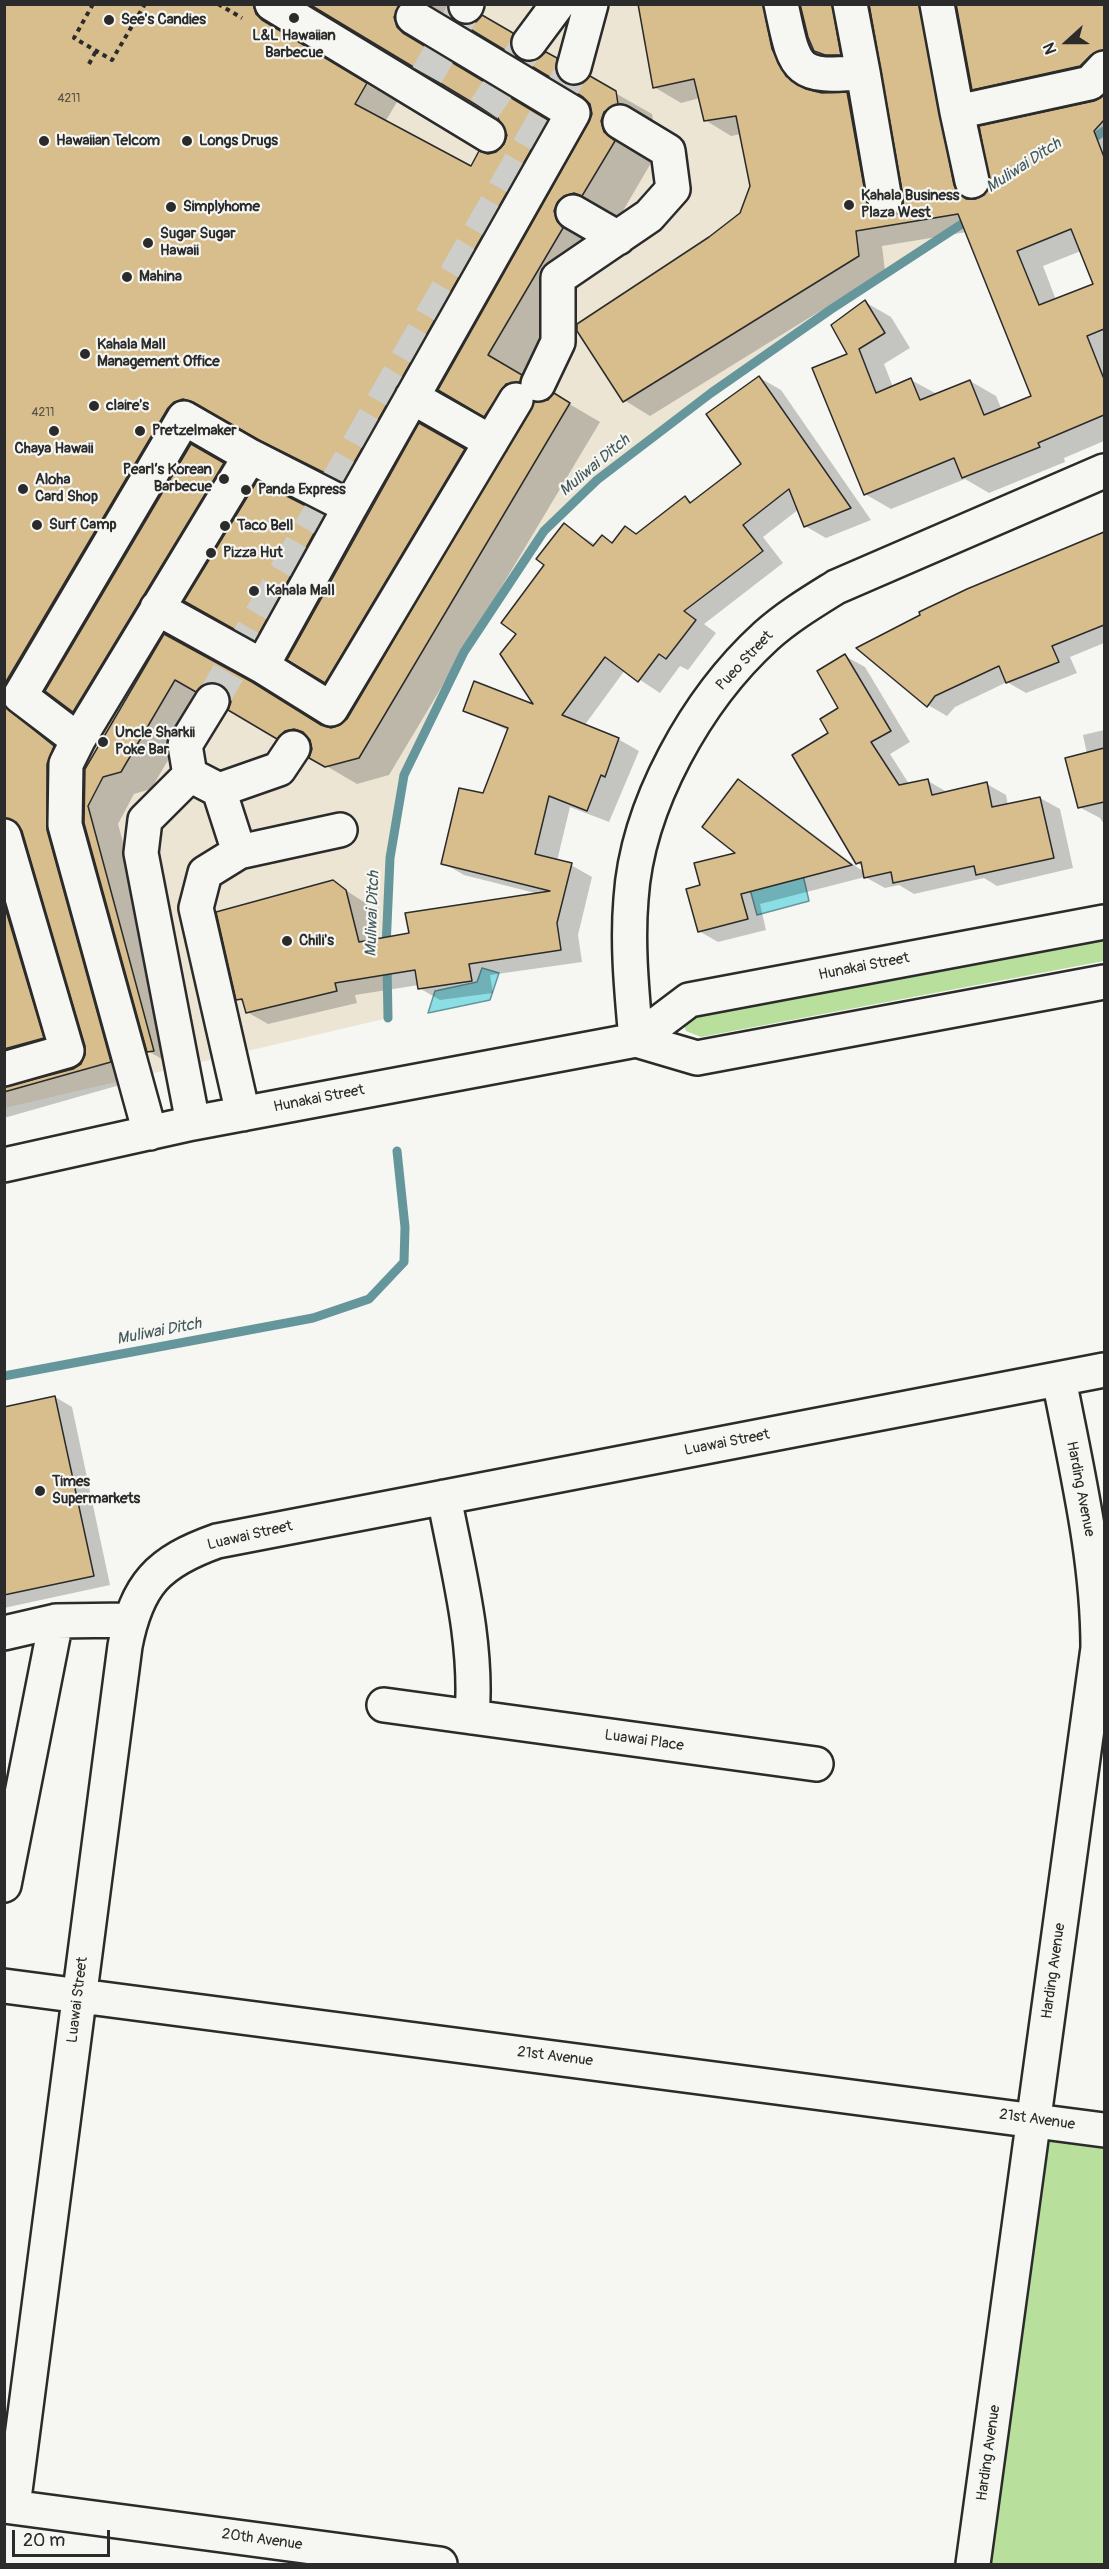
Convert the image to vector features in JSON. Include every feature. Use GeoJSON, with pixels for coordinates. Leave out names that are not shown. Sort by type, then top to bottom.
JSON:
{"type":"FeatureCollection","features":[{"type":"Feature","properties":{"kind":"street"},"geometry":{"type":"LineString","coordinates":[[272,4],[422,83],[482,124]]}},
{"type":"Feature","properties":{"kind":"street"},"geometry":{"type":"LineString","coordinates":[[530,43],[558,4]]}},
{"type":"Feature","properties":{"kind":"street"},"geometry":{"type":"LineString","coordinates":[[574,67],[591,4]]}},
{"type":"Feature","properties":{"kind":"street"},"geometry":{"type":"LineString","coordinates":[[781,4],[792,54],[809,73],[826,76],[863,72]]}},
{"type":"Feature","properties":{"kind":"street"},"geometry":{"type":"LineString","coordinates":[[850,4],[885,200]]}},
{"type":"Feature","properties":{"kind":"street"},"geometry":{"type":"LineString","coordinates":[[936,4],[972,181]]}},
{"type":"Feature","properties":{"kind":"street"},"geometry":{"type":"LineString","coordinates":[[262,666],[573,113],[413,17]]}},
{"type":"Feature","properties":{"kind":"street"},"geometry":{"type":"LineString","coordinates":[[957,112],[1090,84],[1104,68]]}},
{"type":"Feature","properties":{"kind":"street"},"geometry":{"type":"LineString","coordinates":[[158,608],[262,666],[331,709],[491,442],[527,392],[558,342],[558,278],[650,216],[673,189],[668,151],[620,122]]}},
{"type":"Feature","properties":{"kind":"street"},"geometry":{"type":"LineString","coordinates":[[573,212],[618,238]]}},
{"type":"Feature","properties":{"kind":"street"},"geometry":{"type":"LineString","coordinates":[[412,397],[491,442]]}},
{"type":"Feature","properties":{"kind":"street"},"geometry":{"type":"LineString","coordinates":[[78,740],[12,695],[184,418],[250,456],[350,507]]}},
{"type":"Feature","properties":{"kind":"street"},"geometry":{"type":"LineString","coordinates":[[150,1134],[65,825],[66,764],[78,740],[250,456]]}},
{"type":"Feature","properties":{"kind":"street","name":"Pueo Street"},"geometry":{"type":"LineString","coordinates":[[636,1040],[630,962],[630,909],[638,850],[650,810],[677,754],[705,706],[766,636],[790,616],[836,587],[1104,471]]}},
{"type":"Feature","properties":{"kind":"street"},"geometry":{"type":"LineString","coordinates":[[190,775],[185,745],[212,701]]}},
{"type":"Feature","properties":{"kind":"street"},"geometry":{"type":"LineString","coordinates":[[219,790],[279,769],[293,748]]}},
{"type":"Feature","properties":{"kind":"street"},"geometry":{"type":"LineString","coordinates":[[190,775],[219,790],[239,852]]}},
{"type":"Feature","properties":{"kind":"street"},"geometry":{"type":"LineString","coordinates":[[190,775],[145,820],[141,853],[193,1123]]}},
{"type":"Feature","properties":{"kind":"street"},"geometry":{"type":"LineString","coordinates":[[243,1114],[196,908],[205,873],[239,852],[340,830]]}},
{"type":"Feature","properties":{"kind":"street"},"geometry":{"type":"LineString","coordinates":[[4,836],[67,1051],[4,1069]]}},
{"type":"Feature","properties":{"kind":"street","name":"Hunakai Street"},"geometry":{"type":"LineString","coordinates":[[4,1166],[193,1123],[636,1040],[689,1000],[1104,922]]}},
{"type":"Feature","properties":{"kind":"street","name":"Hunakai Street"},"geometry":{"type":"LineString","coordinates":[[636,1040],[697,1059],[1104,982]]}},
{"type":"Feature","properties":{"kind":"street","name":"Luawai Street"},"geometry":{"type":"LineString","coordinates":[[9,2506],[130,1620],[139,1596],[154,1574],[193,1549],[217,1541],[1104,1371]]}},
{"type":"Feature","properties":{"kind":"street","name":"Harding Avenue"},"geometry":{"type":"LineString","coordinates":[[973,2565],[1098,1648],[1101,1608],[1059,1379]]}},
{"type":"Feature","properties":{"kind":"street"},"geometry":{"type":"LineString","coordinates":[[444,1497],[472,1643],[475,1679],[472,1718]]}},
{"type":"Feature","properties":{"kind":"street"},"geometry":{"type":"LineString","coordinates":[[4,1633],[56,1621],[130,1620]]}},
{"type":"Feature","properties":{"kind":"street"},"geometry":{"type":"LineString","coordinates":[[5,1885],[56,1621]]}},
{"type":"Feature","properties":{"kind":"street","name":"Luawai Place"},"geometry":{"type":"LineString","coordinates":[[384,1705],[816,1764]]}},
{"type":"Feature","properties":{"kind":"street","name":"21st Avenue"},"geometry":{"type":"LineString","coordinates":[[4,1986],[1104,2130]]}},
{"type":"Feature","properties":{"kind":"street","name":"20th Avenue"},"geometry":{"type":"LineString","coordinates":[[9,2506],[440,2565]]}},
{"type":"Feature","properties":{"kind":"path"},"geometry":{"type":"LineString","coordinates":[[93,4],[74,38],[112,60],[145,4]]}},
{"type":"Feature","properties":{"kind":"path"},"geometry":{"type":"LineString","coordinates":[[89,64],[96,51]]}},
{"type":"Feature","properties":{"kind":"shaded area","name":"Kahala Mall"},"geometry":{"type":"Polygon","coordinates":[[[4,5],[1104,5],[1104,131],[830,310],[711,393],[597,480],[544,531],[464,652],[404,775],[390,858],[386,930],[388,1018],[5,1108],[4,5]]]}},
{"type":"Feature","properties":{"kind":"green space"},"geometry":{"type":"Polygon","coordinates":[[[1104,936],[1104,961],[701,1037],[686,1031],[683,1022],[695,1013],[1104,936]]]}},
{"type":"Feature","properties":{"kind":"green space"},"geometry":{"type":"Polygon","coordinates":[[[1050,2137],[1104,2145],[1104,2564],[990,2564],[1050,2137]]]}},
{"type":"Feature","properties":{"kind":"water"},"geometry":{"type":"Polygon","coordinates":[[[803,875],[809,901],[757,915],[750,889],[803,875]]]}},
{"type":"Feature","properties":{"kind":"water"},"geometry":{"type":"Polygon","coordinates":[[[482,968],[499,973],[490,1000],[428,1013],[435,991],[477,982],[482,968]]]}},
{"type":"Feature","properties":{"kind":"building"},"geometry":{"type":"Polygon","coordinates":[[[4,4],[253,4],[256,14],[262,20],[367,83],[355,104],[471,166],[479,151],[488,154],[496,152],[504,144],[507,135],[498,118],[309,4],[400,4],[394,17],[397,27],[403,33],[548,120],[343,482],[259,440],[193,402],[183,399],[174,402],[168,408],[4,685],[4,4]]]}},
{"type":"Feature","properties":{"kind":"building","name":"Kahala Business Plaza West"},"geometry":{"type":"Polygon","coordinates":[[[638,4],[763,4],[772,49],[786,76],[806,89],[822,93],[847,92],[867,203],[871,212],[879,218],[889,218],[897,214],[903,206],[903,197],[869,4],[919,4],[954,185],[958,193],[966,199],[975,199],[984,195],[990,186],[979,126],[1094,101],[1104,95],[1104,120],[1094,131],[1104,157],[1104,329],[1087,336],[1104,379],[1104,415],[1038,443],[1040,447],[962,478],[954,458],[864,495],[812,368],[847,354],[831,325],[865,300],[885,333],[859,349],[876,393],[911,378],[920,400],[970,380],[984,415],[1031,396],[958,214],[856,231],[859,256],[623,402],[577,331],[577,324],[709,237],[740,213],[750,186],[736,116],[704,121],[694,79],[653,88],[638,4]],[[1071,229],[1017,251],[1039,305],[1093,284],[1071,229]]]}},
{"type":"Feature","properties":{"kind":"building"},"geometry":{"type":"Polygon","coordinates":[[[800,4],[832,4],[841,55],[825,55],[814,51],[800,4]]]}},
{"type":"Feature","properties":{"kind":"building"},"geometry":{"type":"Polygon","coordinates":[[[956,4],[1104,4],[1104,50],[1091,55],[1080,66],[972,90],[956,4]]]}},
{"type":"Feature","properties":{"kind":"building"},"geometry":{"type":"Polygon","coordinates":[[[482,15],[513,33],[512,50],[518,58],[460,23],[476,22],[482,15]]]}},
{"type":"Feature","properties":{"kind":"building"},"geometry":{"type":"Polygon","coordinates":[[[546,52],[557,58],[556,72],[560,80],[569,85],[579,85],[590,76],[616,91],[618,104],[604,112],[601,121],[604,132],[615,141],[582,196],[574,193],[564,196],[557,203],[554,211],[557,221],[563,228],[488,355],[522,375],[520,382],[506,384],[484,417],[438,390],[592,114],[590,104],[583,97],[518,58],[527,62],[536,60],[546,52]]]}},
{"type":"Feature","properties":{"kind":"building"},"geometry":{"type":"Polygon","coordinates":[[[759,376],[851,508],[804,527],[789,489],[743,525],[763,551],[684,611],[696,620],[666,659],[659,654],[638,682],[605,657],[562,715],[619,738],[605,777],[601,775],[587,811],[549,796],[535,854],[572,863],[557,923],[561,950],[469,964],[472,981],[418,989],[415,970],[335,983],[337,991],[246,1013],[242,999],[236,1000],[216,912],[333,880],[346,890],[359,942],[409,933],[405,913],[550,891],[441,864],[459,788],[483,793],[508,728],[463,711],[474,681],[533,704],[500,654],[516,634],[501,623],[544,565],[536,559],[564,523],[593,546],[602,535],[612,543],[625,526],[636,534],[685,496],[690,503],[741,464],[706,414],[759,376]]]}},
{"type":"Feature","properties":{"kind":"building"},"geometry":{"type":"Polygon","coordinates":[[[554,393],[570,403],[359,758],[325,767],[309,758],[312,749],[310,740],[303,732],[294,729],[285,731],[277,739],[228,710],[231,702],[229,693],[221,685],[213,682],[204,684],[196,692],[175,680],[121,772],[103,777],[88,806],[154,1051],[147,1052],[84,823],[85,769],[164,634],[252,682],[321,725],[331,728],[340,725],[347,719],[534,402],[548,400],[554,393]]]}},
{"type":"Feature","properties":{"kind":"building"},"geometry":{"type":"Polygon","coordinates":[[[419,423],[465,449],[325,683],[287,660],[419,423]]]}},
{"type":"Feature","properties":{"kind":"building"},"geometry":{"type":"Polygon","coordinates":[[[191,444],[224,463],[73,712],[45,691],[191,444]]]}},
{"type":"Feature","properties":{"kind":"building"},"geometry":{"type":"Polygon","coordinates":[[[257,481],[324,515],[255,641],[184,601],[257,481]]]}},
{"type":"Feature","properties":{"kind":"building"},"geometry":{"type":"Polygon","coordinates":[[[1104,532],[1104,625],[1052,646],[1059,662],[1006,683],[999,666],[935,696],[927,707],[856,648],[920,615],[919,612],[967,589],[1104,532]]]}},
{"type":"Feature","properties":{"kind":"building"},"geometry":{"type":"Polygon","coordinates":[[[845,654],[891,731],[871,742],[899,785],[928,779],[932,795],[987,782],[992,807],[1040,797],[1054,858],[976,875],[974,866],[893,883],[891,872],[864,878],[861,862],[856,864],[792,755],[828,733],[820,719],[838,708],[817,671],[845,654]]]}},
{"type":"Feature","properties":{"kind":"building"},"geometry":{"type":"Polygon","coordinates":[[[4,706],[54,746],[47,764],[47,830],[111,1062],[4,1092],[4,1087],[73,1069],[81,1064],[85,1055],[85,1046],[22,831],[16,822],[4,818],[4,706]]]}},
{"type":"Feature","properties":{"kind":"building"},"geometry":{"type":"Polygon","coordinates":[[[1104,748],[1104,802],[1078,808],[1065,758],[1104,748]]]}},
{"type":"Feature","properties":{"kind":"building"},"geometry":{"type":"Polygon","coordinates":[[[738,779],[852,865],[741,894],[748,919],[698,932],[686,889],[700,885],[694,863],[735,853],[702,827],[738,779]]]}},
{"type":"Feature","properties":{"kind":"building"},"geometry":{"type":"Polygon","coordinates":[[[4,904],[44,1038],[4,1049],[4,904]]]}},
{"type":"Feature","properties":{"kind":"building","name":"Times Supermarkets"},"geometry":{"type":"Polygon","coordinates":[[[55,1396],[94,1576],[4,1595],[4,1407],[55,1396]]]}},
{"type":"Feature","properties":{"kind":"waterway","name":"Muliwai Ditch"},"geometry":{"type":"LineString","coordinates":[[1088,142],[1104,131]]}},
{"type":"Feature","properties":{"kind":"waterway","name":"Muliwai Ditch"},"geometry":{"type":"LineString","coordinates":[[386,947],[390,858],[404,775],[464,652],[544,531],[597,480],[711,393],[830,310],[971,218]]}},
{"type":"Feature","properties":{"kind":"waterway","name":"Muliwai Ditch"},"geometry":{"type":"LineString","coordinates":[[387,964],[388,1018]]}},
{"type":"Feature","properties":{"kind":"waterway","name":"Muliwai Ditch"},"geometry":{"type":"LineString","coordinates":[[4,1376],[313,1318],[369,1299],[404,1262],[405,1227],[397,1151]]}},
{"type":"Feature","properties":{"kind":"tunnel"},"geometry":{"type":"LineString","coordinates":[[427,75],[466,6]]}},
{"type":"Feature","properties":{"kind":"tunnel"},"geometry":{"type":"LineString","coordinates":[[484,109],[529,43]]}},
{"type":"Feature","properties":{"kind":"tunnel"},"geometry":{"type":"LineString","coordinates":[[212,701],[574,67]]}},
{"type":"Feature","properties":{"kind":"place","name":"L&L Hawaiian Barbecue"},"geometry":{"type":"Point","coordinates":[294,18]}},
{"type":"Feature","properties":{"kind":"place","name":"See's Candies"},"geometry":{"type":"Point","coordinates":[109,20]}},
{"type":"Feature","properties":{"kind":"place","name":"Hawaiian Telcom"},"geometry":{"type":"Point","coordinates":[44,141]}},
{"type":"Feature","properties":{"kind":"place","name":"Longs Drugs"},"geometry":{"type":"Point","coordinates":[187,141]}},
{"type":"Feature","properties":{"kind":"place","name":"Kahala Business Plaza West"},"geometry":{"type":"Point","coordinates":[849,205]}},
{"type":"Feature","properties":{"kind":"place","name":"Simplyhome"},"geometry":{"type":"Point","coordinates":[171,207]}},
{"type":"Feature","properties":{"kind":"place","name":"Sugar Sugar Hawaii"},"geometry":{"type":"Point","coordinates":[148,243]}},
{"type":"Feature","properties":{"kind":"place","name":"Mahina"},"geometry":{"type":"Point","coordinates":[127,277]}},
{"type":"Feature","properties":{"kind":"place","name":"Kahala Mall Management Office"},"geometry":{"type":"Point","coordinates":[85,354]}},
{"type":"Feature","properties":{"kind":"place","name":"claire's"},"geometry":{"type":"Point","coordinates":[94,406]}},
{"type":"Feature","properties":{"kind":"place","name":"Chaya Hawaii"},"geometry":{"type":"Point","coordinates":[54,431]}},
{"type":"Feature","properties":{"kind":"place","name":"Pretzelmaker"},"geometry":{"type":"Point","coordinates":[140,431]}},
{"type":"Feature","properties":{"kind":"place","name":"Pearl’s Korean Barbecue"},"geometry":{"type":"Point","coordinates":[224,479]}},
{"type":"Feature","properties":{"kind":"place","name":"Aloha Card Shop"},"geometry":{"type":"Point","coordinates":[23,489]}},
{"type":"Feature","properties":{"kind":"place","name":"Panda Express"},"geometry":{"type":"Point","coordinates":[246,490]}},
{"type":"Feature","properties":{"kind":"place","name":"Surf Camp"},"geometry":{"type":"Point","coordinates":[37,525]}},
{"type":"Feature","properties":{"kind":"place","name":"Taco Bell"},"geometry":{"type":"Point","coordinates":[225,526]}},
{"type":"Feature","properties":{"kind":"place","name":"Pizza Hut"},"geometry":{"type":"Point","coordinates":[211,553]}},
{"type":"Feature","properties":{"kind":"place","name":"Kahala Mall"},"geometry":{"type":"Point","coordinates":[254,591]}},
{"type":"Feature","properties":{"kind":"place","name":"Uncle Sharkii Poke Bar"},"geometry":{"type":"Point","coordinates":[103,742]}},
{"type":"Feature","properties":{"kind":"place","name":"Chili's"},"geometry":{"type":"Point","coordinates":[287,941]}},
{"type":"Feature","properties":{"kind":"place","name":"Times Supermarkets"},"geometry":{"type":"Point","coordinates":[40,1491]}}]}
